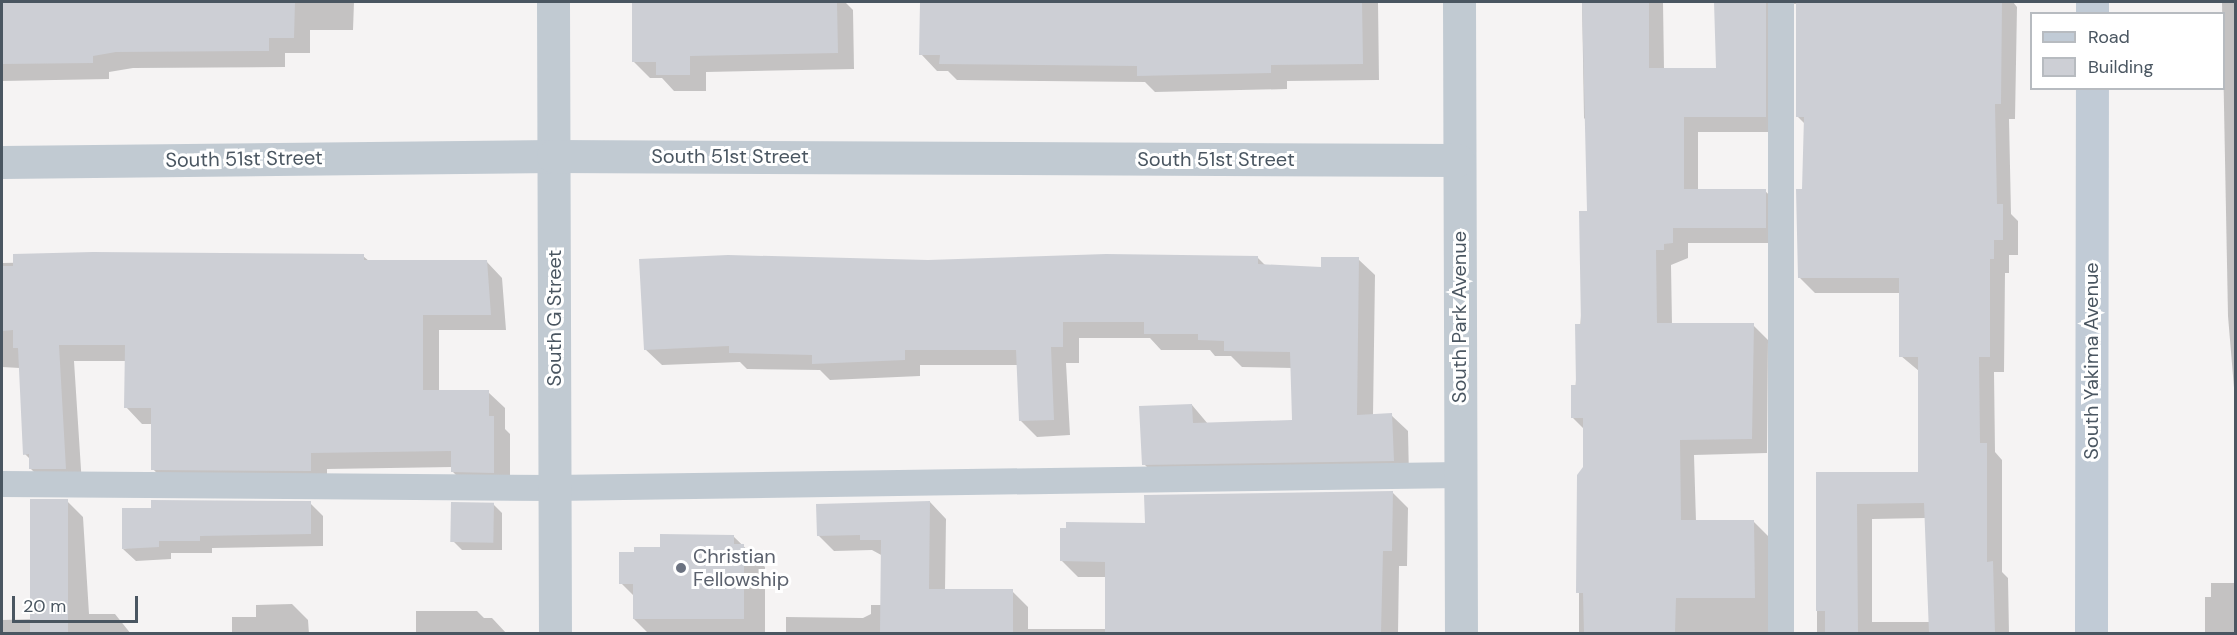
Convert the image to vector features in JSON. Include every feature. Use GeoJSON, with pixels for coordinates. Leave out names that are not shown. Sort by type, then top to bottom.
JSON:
{"type":"FeatureCollection","features":[{"type":"Feature","properties":{"kind":"main road","name":"South Yakima Avenue"},"geometry":{"type":"LineString","coordinates":[[2091,633],[2092,90]]}},
{"type":"Feature","properties":{"kind":"street","name":"South G Street"},"geometry":{"type":"LineString","coordinates":[[553,2],[555,633]]}},
{"type":"Feature","properties":{"kind":"street","name":"South Park Avenue"},"geometry":{"type":"LineString","coordinates":[[1459,2],[1461,633]]}},
{"type":"Feature","properties":{"kind":"street","name":"South 51st Street"},"geometry":{"type":"LineString","coordinates":[[2,162],[553,156],[1458,160]]}},
{"type":"Feature","properties":{"kind":"lane"},"geometry":{"type":"LineString","coordinates":[[1781,2],[1781,633]]}},
{"type":"Feature","properties":{"kind":"lane"},"geometry":{"type":"LineString","coordinates":[[2,484],[555,488],[1460,475]]}},
{"type":"Feature","properties":{"kind":"building"},"geometry":{"type":"Polygon","coordinates":[[[2,2],[295,2],[294,38],[269,38],[269,51],[116,52],[93,56],[93,63],[2,64],[2,2]]]}},
{"type":"Feature","properties":{"kind":"building"},"geometry":{"type":"Polygon","coordinates":[[[632,2],[837,2],[838,53],[690,56],[690,75],[656,75],[656,62],[632,62],[632,2]]]}},
{"type":"Feature","properties":{"kind":"building"},"geometry":{"type":"Polygon","coordinates":[[[920,2],[1362,2],[1363,64],[1271,65],[1271,73],[1137,76],[1137,66],[939,64],[940,55],[919,55],[920,2]]]}},
{"type":"Feature","properties":{"kind":"building"},"geometry":{"type":"Polygon","coordinates":[[[1582,2],[1649,2],[1649,68],[1716,68],[1714,2],[1766,2],[1766,117],[1684,117],[1684,189],[1766,189],[1766,228],[1673,228],[1673,243],[1664,244],[1664,250],[1656,250],[1657,323],[1754,323],[1752,439],[1680,440],[1681,520],[1754,520],[1755,598],[1676,598],[1675,633],[1584,633],[1583,593],[1576,593],[1577,475],[1583,467],[1583,418],[1571,418],[1571,385],[1576,385],[1575,324],[1581,324],[1579,211],[1587,211],[1582,2]]]}},
{"type":"Feature","properties":{"kind":"building"},"geometry":{"type":"Polygon","coordinates":[[[1796,2],[2002,2],[2001,104],[1995,104],[1997,204],[2003,204],[2003,240],[1994,240],[1994,259],[1990,259],[1990,357],[1979,357],[1980,443],[1987,443],[1987,562],[1993,561],[1995,633],[1929,633],[1924,503],[1857,504],[1858,633],[1825,633],[1825,611],[1816,611],[1816,472],[1918,472],[1918,357],[1899,357],[1899,278],[1798,278],[1796,189],[1802,189],[1804,117],[1796,117],[1796,2]]]}},
{"type":"Feature","properties":{"kind":"building"},"geometry":{"type":"Polygon","coordinates":[[[93,252],[364,254],[364,260],[487,260],[491,315],[423,315],[423,390],[489,390],[489,416],[494,416],[494,473],[451,472],[451,451],[311,453],[311,471],[151,470],[151,408],[124,408],[125,345],[59,345],[66,469],[29,469],[29,454],[23,455],[18,348],[13,348],[13,330],[2,331],[2,266],[13,266],[13,254],[93,252]]]}},
{"type":"Feature","properties":{"kind":"building"},"geometry":{"type":"Polygon","coordinates":[[[1106,254],[1258,256],[1258,264],[1321,267],[1321,257],[1359,257],[1357,415],[1392,413],[1394,461],[1142,465],[1139,406],[1192,404],[1193,423],[1292,420],[1290,352],[1224,351],[1224,341],[1198,340],[1198,334],[1144,334],[1144,322],[1063,322],[1063,347],[1051,347],[1054,420],[1019,421],[1016,350],[905,350],[905,360],[812,364],[812,355],[729,353],[729,346],[644,350],[639,259],[728,255],[928,260],[1106,254]]]}},
{"type":"Feature","properties":{"kind":"building"},"geometry":{"type":"Polygon","coordinates":[[[1393,491],[1392,551],[1383,551],[1381,633],[1105,633],[1105,562],[1060,561],[1060,528],[1066,528],[1066,522],[1145,523],[1144,495],[1393,491]]]}},
{"type":"Feature","properties":{"kind":"building"},"geometry":{"type":"Polygon","coordinates":[[[30,499],[68,499],[68,633],[30,633],[30,499]]]}},
{"type":"Feature","properties":{"kind":"building"},"geometry":{"type":"Polygon","coordinates":[[[151,500],[311,501],[311,534],[200,536],[200,541],[159,541],[159,547],[122,549],[122,508],[151,508],[151,500]]]}},
{"type":"Feature","properties":{"kind":"building"},"geometry":{"type":"Polygon","coordinates":[[[930,501],[929,589],[1013,589],[1013,633],[880,633],[881,540],[860,540],[860,535],[817,536],[816,504],[930,501]]]}},
{"type":"Feature","properties":{"kind":"building"},"geometry":{"type":"Polygon","coordinates":[[[451,502],[494,503],[493,543],[450,542],[451,502]]]}},
{"type":"Feature","properties":{"kind":"building","name":"Christian Fellowship"},"geometry":{"type":"Polygon","coordinates":[[[660,534],[734,535],[734,544],[744,544],[744,619],[633,619],[633,584],[619,584],[619,552],[634,552],[634,547],[660,547],[660,534]]]}},
{"type":"Feature","properties":{"kind":"place","name":"Christian Fellowship"},"geometry":{"type":"Point","coordinates":[681,568]}}]}
